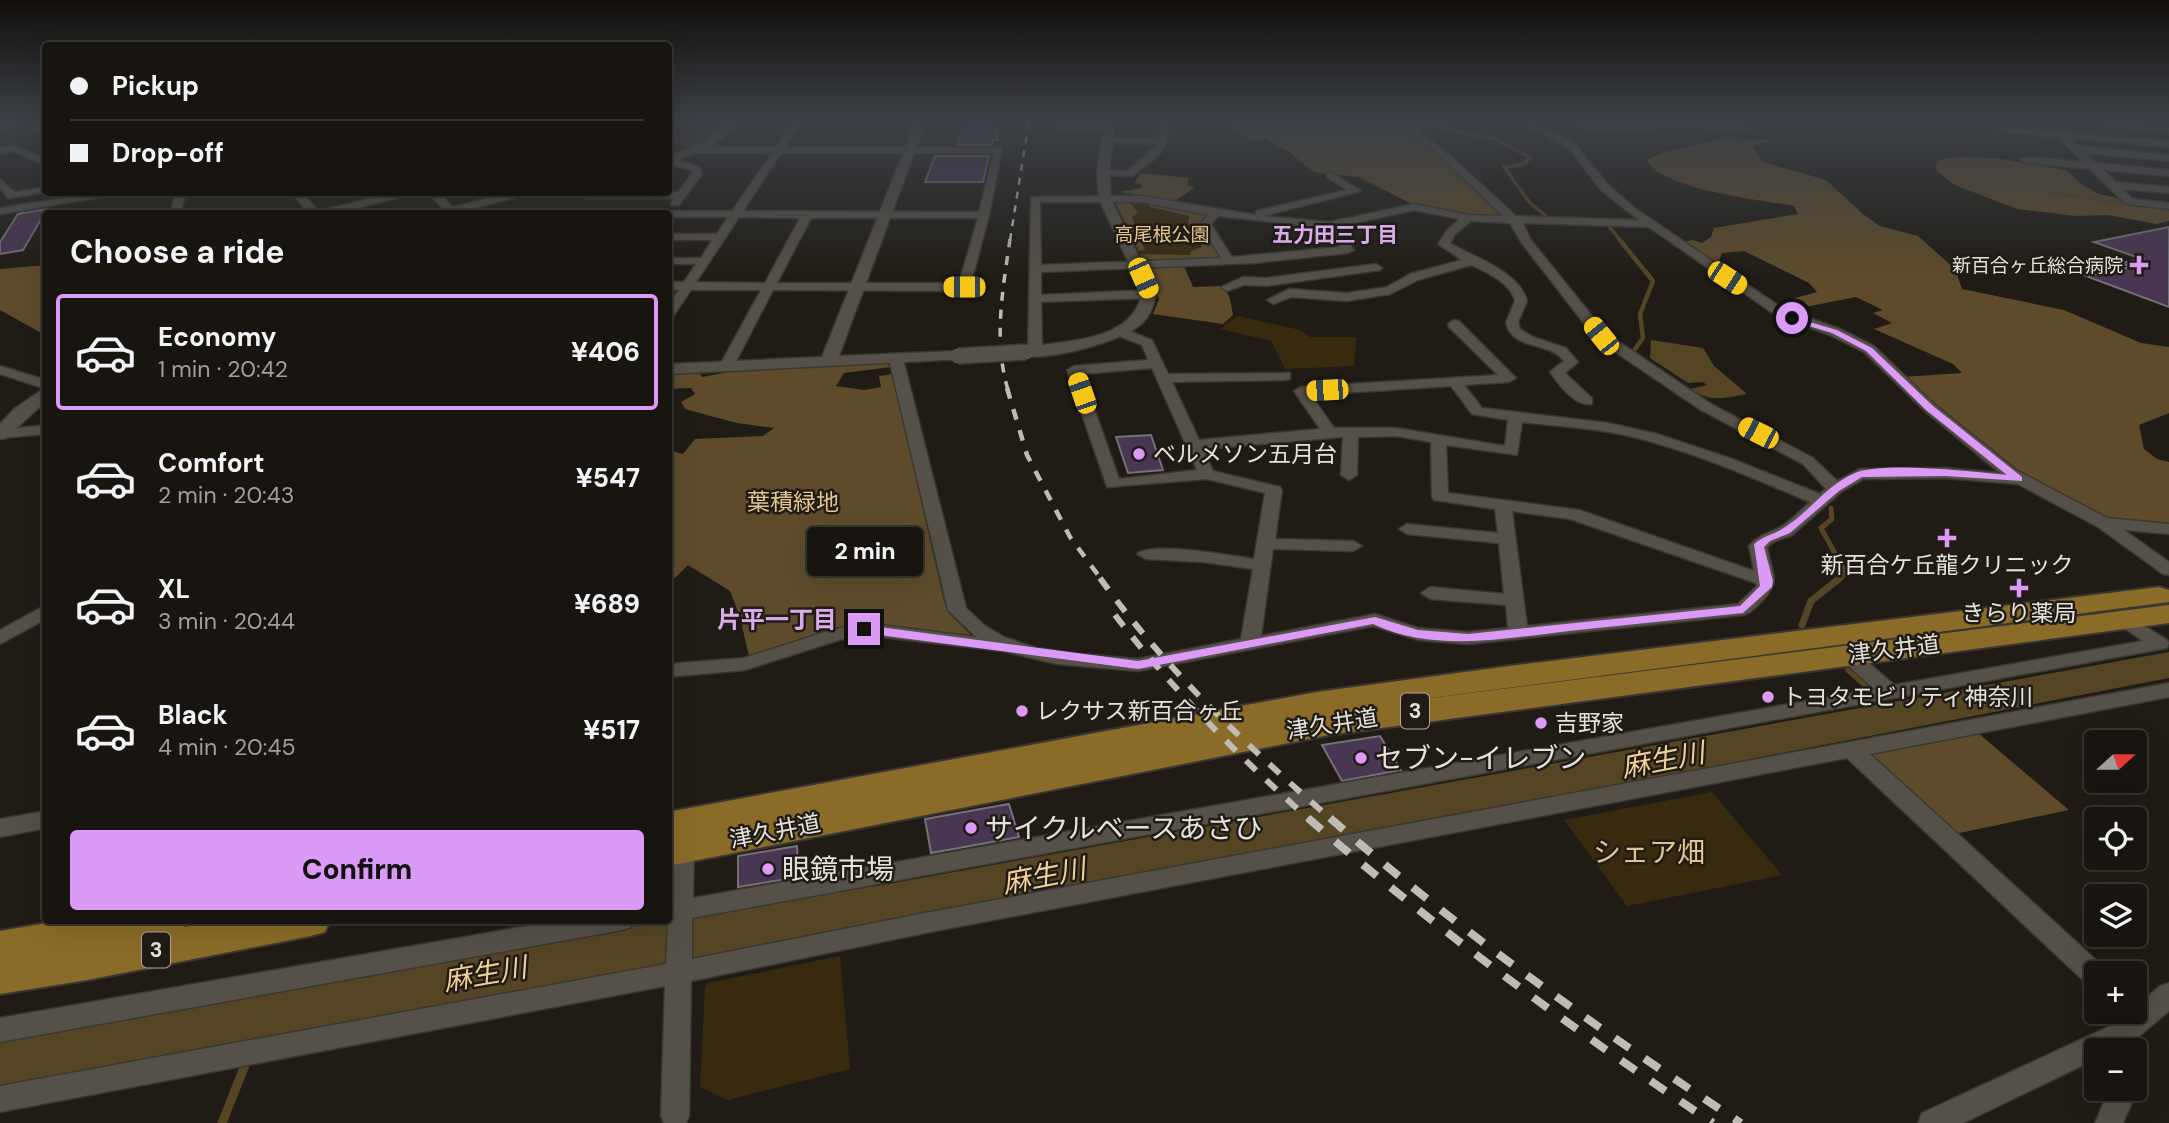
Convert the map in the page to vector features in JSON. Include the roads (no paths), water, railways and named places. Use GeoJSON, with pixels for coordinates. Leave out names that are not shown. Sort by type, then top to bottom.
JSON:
{"type":"FeatureCollection","features":[{"type":"Feature","properties":{"kind":"main road","name":"津久井道"},"geometry":{"type":"LineString","coordinates":[[673,842],[1317,703],[1517,675],[2101,602],[2169,596]]}},
{"type":"Feature","properties":{"kind":"main road","name":"津久井道"},"geometry":{"type":"LineString","coordinates":[[673,842],[1329,723],[2169,614]]}},
{"type":"Feature","properties":{"kind":"main road","name":"3"},"geometry":{"type":"LineString","coordinates":[[0,948],[144,924]]}},
{"type":"Feature","properties":{"kind":"main road","name":"3"},"geometry":{"type":"LineString","coordinates":[[0,976],[88,963],[290,924]]}},
{"type":"Feature","properties":{"kind":"street"},"geometry":{"type":"LineString","coordinates":[[671,210],[697,173]]}},
{"type":"Feature","properties":{"kind":"street"},"geometry":{"type":"LineString","coordinates":[[672,308],[764,173]]}},
{"type":"Feature","properties":{"kind":"street"},"geometry":{"type":"LineString","coordinates":[[829,361],[902,173]]}},
{"type":"Feature","properties":{"kind":"street"},"geometry":{"type":"LineString","coordinates":[[672,286],[964,287],[994,173]]}},
{"type":"Feature","properties":{"kind":"street"},"geometry":{"type":"LineString","coordinates":[[672,369],[1031,352],[1086,344],[1119,331],[1145,311],[1149,294],[1105,199],[1103,173]]}},
{"type":"Feature","properties":{"kind":"street"},"geometry":{"type":"LineString","coordinates":[[1464,173],[1515,221],[1525,240],[1554,278],[1616,353],[1706,407],[1808,461],[1829,495]]}},
{"type":"Feature","properties":{"kind":"street"},"geometry":{"type":"LineString","coordinates":[[1592,173],[1649,224],[1778,311],[1835,332],[1869,349],[1940,417],[2018,479],[2104,523],[2169,570]]}},
{"type":"Feature","properties":{"kind":"street"},"geometry":{"type":"LineString","coordinates":[[2099,173],[2130,202],[2169,206]]}},
{"type":"Feature","properties":{"kind":"street"},"geometry":{"type":"LineString","coordinates":[[1243,217],[1356,191],[1330,175]]}},
{"type":"Feature","properties":{"kind":"street"},"geometry":{"type":"LineString","coordinates":[[0,182],[12,196],[42,191]]}},
{"type":"Feature","properties":{"kind":"street"},"geometry":{"type":"LineString","coordinates":[[2111,185],[2169,190]]}},
{"type":"Feature","properties":{"kind":"street"},"geometry":{"type":"LineString","coordinates":[[672,195],[682,195]]}},
{"type":"Feature","properties":{"kind":"street"},"geometry":{"type":"LineString","coordinates":[[300,196],[312,210]]}},
{"type":"Feature","properties":{"kind":"street"},"geometry":{"type":"LineString","coordinates":[[334,210],[397,196]]}},
{"type":"Feature","properties":{"kind":"street"},"geometry":{"type":"LineString","coordinates":[[436,196],[450,210]]}},
{"type":"Feature","properties":{"kind":"street"},"geometry":{"type":"LineString","coordinates":[[460,210],[514,196]]}},
{"type":"Feature","properties":{"kind":"street"},"geometry":{"type":"LineString","coordinates":[[0,211],[75,197]]}},
{"type":"Feature","properties":{"kind":"street"},"geometry":{"type":"LineString","coordinates":[[1031,352],[1035,299],[1035,199],[1142,199],[1243,217],[1330,225],[1414,207],[1469,218],[1649,224]]}},
{"type":"Feature","properties":{"kind":"street"},"geometry":{"type":"LineString","coordinates":[[1215,213],[1205,224],[1229,261]]}},
{"type":"Feature","properties":{"kind":"street"},"geometry":{"type":"LineString","coordinates":[[672,214],[984,215]]}},
{"type":"Feature","properties":{"kind":"street"},"geometry":{"type":"LineString","coordinates":[[726,366],[807,215]]}},
{"type":"Feature","properties":{"kind":"street"},"geometry":{"type":"LineString","coordinates":[[1469,218],[1451,232],[1444,244],[1496,273],[1513,287],[1521,302],[1513,317],[1512,324],[1516,331],[1528,340],[1562,351],[1569,356],[1571,362],[1557,372],[1569,387],[1587,401]]}},
{"type":"Feature","properties":{"kind":"street"},"geometry":{"type":"LineString","coordinates":[[1035,269],[1285,258],[1348,250],[1330,225]]}},
{"type":"Feature","properties":{"kind":"street"},"geometry":{"type":"LineString","coordinates":[[672,237],[722,237]]}},
{"type":"Feature","properties":{"kind":"street"},"geometry":{"type":"LineString","coordinates":[[1285,258],[1301,276]]}},
{"type":"Feature","properties":{"kind":"street"},"geometry":{"type":"LineString","coordinates":[[672,261],[705,261]]}},
{"type":"Feature","properties":{"kind":"street"},"geometry":{"type":"LineString","coordinates":[[1273,300],[1289,293],[1348,297],[1390,290],[1414,276],[1472,261]]}},
{"type":"Feature","properties":{"kind":"street"},"geometry":{"type":"LineString","coordinates":[[1227,287],[1243,281],[1266,282],[1376,268]]}},
{"type":"Feature","properties":{"kind":"street"},"geometry":{"type":"LineString","coordinates":[[1035,299],[1149,294]]}},
{"type":"Feature","properties":{"kind":"street"},"geometry":{"type":"LineString","coordinates":[[1330,433],[1301,391],[1509,378],[1454,324]]}},
{"type":"Feature","properties":{"kind":"street"},"geometry":{"type":"LineString","coordinates":[[1119,331],[1147,343],[1207,474]]}},
{"type":"Feature","properties":{"kind":"street"},"geometry":{"type":"LineString","coordinates":[[896,359],[957,610],[981,632],[1015,648]]}},
{"type":"Feature","properties":{"kind":"street"},"geometry":{"type":"LineString","coordinates":[[1156,364],[1074,370],[1113,484],[1207,474],[1274,490],[1250,643]]}},
{"type":"Feature","properties":{"kind":"street"},"geometry":{"type":"LineString","coordinates":[[0,370],[42,384]]}},
{"type":"Feature","properties":{"kind":"street"},"geometry":{"type":"LineString","coordinates":[[1163,378],[1285,376]]}},
{"type":"Feature","properties":{"kind":"street"},"geometry":{"type":"LineString","coordinates":[[1455,382],[1477,411],[1515,419],[1624,431],[1694,449],[1829,495]]}},
{"type":"Feature","properties":{"kind":"street"},"geometry":{"type":"LineString","coordinates":[[0,434],[42,395]]}},
{"type":"Feature","properties":{"kind":"street"},"geometry":{"type":"LineString","coordinates":[[1194,445],[1330,433],[1351,435],[1396,432],[1512,452],[1515,419]]}},
{"type":"Feature","properties":{"kind":"street"},"geometry":{"type":"LineString","coordinates":[[0,434],[42,429]]}},
{"type":"Feature","properties":{"kind":"street"},"geometry":{"type":"LineString","coordinates":[[1349,475],[1351,435]]}},
{"type":"Feature","properties":{"kind":"street"},"geometry":{"type":"LineString","coordinates":[[1438,440],[1440,497],[1573,514],[1767,581]]}},
{"type":"Feature","properties":{"kind":"street"},"geometry":{"type":"LineString","coordinates":[[672,671],[746,664],[835,635],[864,629],[1015,648],[1089,661],[1138,665],[1375,620],[1392,628],[1418,634],[1457,637],[1743,609],[1766,587],[1767,581],[1758,546],[1766,538],[1786,531],[1829,495],[1860,474],[1895,471],[2018,479]]}},
{"type":"Feature","properties":{"kind":"street"},"geometry":{"type":"LineString","coordinates":[[1503,505],[1518,631]]}},
{"type":"Feature","properties":{"kind":"street"},"geometry":{"type":"LineString","coordinates":[[2104,523],[2169,529]]}},
{"type":"Feature","properties":{"kind":"street"},"geometry":{"type":"LineString","coordinates":[[1407,529],[1507,539]]}},
{"type":"Feature","properties":{"kind":"street"},"geometry":{"type":"LineString","coordinates":[[1266,544],[1353,546]]}},
{"type":"Feature","properties":{"kind":"street"},"geometry":{"type":"LineString","coordinates":[[1146,554],[1203,557],[1262,565]]}},
{"type":"Feature","properties":{"kind":"street"},"geometry":{"type":"LineString","coordinates":[[1430,593],[1514,600]]}},
{"type":"Feature","properties":{"kind":"street"},"geometry":{"type":"LineString","coordinates":[[0,638],[42,613]]}},
{"type":"Feature","properties":{"kind":"street"},"geometry":{"type":"LineString","coordinates":[[676,914],[2160,644],[2124,619]]}},
{"type":"Feature","properties":{"kind":"street"},"geometry":{"type":"LineString","coordinates":[[1849,654],[1891,694]]}},
{"type":"Feature","properties":{"kind":"street"},"geometry":{"type":"LineString","coordinates":[[0,1099],[679,967],[2169,690]]}},
{"type":"Feature","properties":{"kind":"street"},"geometry":{"type":"LineString","coordinates":[[1851,749],[2084,965]]}},
{"type":"Feature","properties":{"kind":"street"},"geometry":{"type":"LineString","coordinates":[[0,828],[42,820]]}},
{"type":"Feature","properties":{"kind":"street"},"geometry":{"type":"LineString","coordinates":[[673,842],[679,967],[675,1116]]}},
{"type":"Feature","properties":{"kind":"street"},"geometry":{"type":"LineString","coordinates":[[0,1030],[599,924]]}},
{"type":"Feature","properties":{"kind":"street"},"geometry":{"type":"LineString","coordinates":[[2147,1009],[2169,994]]}},
{"type":"Feature","properties":{"kind":"street"},"geometry":{"type":"LineString","coordinates":[[1932,1123],[2084,1064]]}},
{"type":"Feature","properties":{"kind":"street"},"geometry":{"type":"LineString","coordinates":[[2109,1123],[2118,1101]]}},
{"type":"Feature","properties":{"kind":"waterway"},"geometry":{"type":"LineString","coordinates":[[1509,173],[1530,203],[1550,219]]}},
{"type":"Feature","properties":{"kind":"waterway"},"geometry":{"type":"LineString","coordinates":[[2054,193],[2132,204]]}},
{"type":"Feature","properties":{"kind":"waterway"},"geometry":{"type":"LineString","coordinates":[[1607,224],[1620,240]]}},
{"type":"Feature","properties":{"kind":"waterway"},"geometry":{"type":"LineString","coordinates":[[1619,239],[1653,281],[1640,314],[1643,338],[1635,349]]}},
{"type":"Feature","properties":{"kind":"waterway"},"geometry":{"type":"LineString","coordinates":[[1831,508],[1832,519],[1821,528],[1844,570],[1844,575],[1837,579]]}},
{"type":"Feature","properties":{"kind":"waterway"},"geometry":{"type":"LineString","coordinates":[[1802,625],[1811,601],[1840,578]]}},
{"type":"Feature","properties":{"kind":"waterway","name":"麻生川"},"geometry":{"type":"LineString","coordinates":[[0,1065],[434,982],[888,905],[2169,665]]}},
{"type":"Feature","properties":{"kind":"waterway"},"geometry":{"type":"LineString","coordinates":[[1849,670],[1869,688]]}},
{"type":"Feature","properties":{"kind":"waterway"},"geometry":{"type":"LineString","coordinates":[[1888,706],[1898,715]]}},
{"type":"Feature","properties":{"kind":"waterway"},"geometry":{"type":"LineString","coordinates":[[252,1046],[263,1017]]}},
{"type":"Feature","properties":{"kind":"waterway"},"geometry":{"type":"LineString","coordinates":[[222,1123],[247,1060]]}},
{"type":"Feature","properties":{"kind":"railway"},"geometry":{"type":"LineString","coordinates":[[1010,240],[1021,173]]}},
{"type":"Feature","properties":{"kind":"railway"},"geometry":{"type":"LineString","coordinates":[[1008,390],[1003,371],[1000,333],[1010,239]]}},
{"type":"Feature","properties":{"kind":"railway"},"geometry":{"type":"LineString","coordinates":[[1007,388],[1027,455],[1070,537],[1101,579]]}},
{"type":"Feature","properties":{"kind":"railway"},"geometry":{"type":"LineString","coordinates":[[1100,578],[1152,644],[1208,705],[1332,820]]}},
{"type":"Feature","properties":{"kind":"railway"},"geometry":{"type":"LineString","coordinates":[[1115,615],[1160,670],[1208,722],[1310,820]]}},
{"type":"Feature","properties":{"kind":"railway"},"geometry":{"type":"LineString","coordinates":[[1308,818],[1405,899],[1506,977],[1713,1123]]}},
{"type":"Feature","properties":{"kind":"railway"},"geometry":{"type":"LineString","coordinates":[[1330,818],[1428,900],[1530,978],[1741,1123]]}},
{"type":"Feature","properties":{"kind":"place","name":"新百合ヶ丘総合病院"},"geometry":{"type":"Point","coordinates":[2139,265]}},
{"type":"Feature","properties":{"kind":"place","name":"ベルメソン五月台"},"geometry":{"type":"Point","coordinates":[1139,454]}},
{"type":"Feature","properties":{"kind":"place","name":"新百合ケ丘龍クリニック"},"geometry":{"type":"Point","coordinates":[1947,538]}},
{"type":"Feature","properties":{"kind":"place","name":"きらり薬局"},"geometry":{"type":"Point","coordinates":[2019,588]}},
{"type":"Feature","properties":{"kind":"place","name":"トヨタモビリティ神奈川"},"geometry":{"type":"Point","coordinates":[1768,697]}},
{"type":"Feature","properties":{"kind":"place","name":"レクサス新百合ヶ丘"},"geometry":{"type":"Point","coordinates":[1022,711]}},
{"type":"Feature","properties":{"kind":"place","name":"吉野家"},"geometry":{"type":"Point","coordinates":[1541,723]}},
{"type":"Feature","properties":{"kind":"place","name":"セブン-イレブン"},"geometry":{"type":"Point","coordinates":[1361,758]}},
{"type":"Feature","properties":{"kind":"place","name":"サイクルベースあさひ"},"geometry":{"type":"Point","coordinates":[971,828]}},
{"type":"Feature","properties":{"kind":"place","name":"眼鏡市場"},"geometry":{"type":"Point","coordinates":[768,869]}},
{"type":"Feature","properties":{"kind":"district","name":"五力田三丁目"},"geometry":{"type":"Point","coordinates":[1335,235]}},
{"type":"Feature","properties":{"kind":"district","name":"片平一丁目"},"geometry":{"type":"Point","coordinates":[777,619]}},
{"type":"Feature","properties":{"kind":"park label","name":"高尾根公園"},"geometry":{"type":"Point","coordinates":[1162,234]}},
{"type":"Feature","properties":{"kind":"park label","name":"葉積緑地"},"geometry":{"type":"Point","coordinates":[793,502]}},
{"type":"Feature","properties":{"kind":"park label","name":"シェア畑"},"geometry":{"type":"Point","coordinates":[1649,852]}}]}
